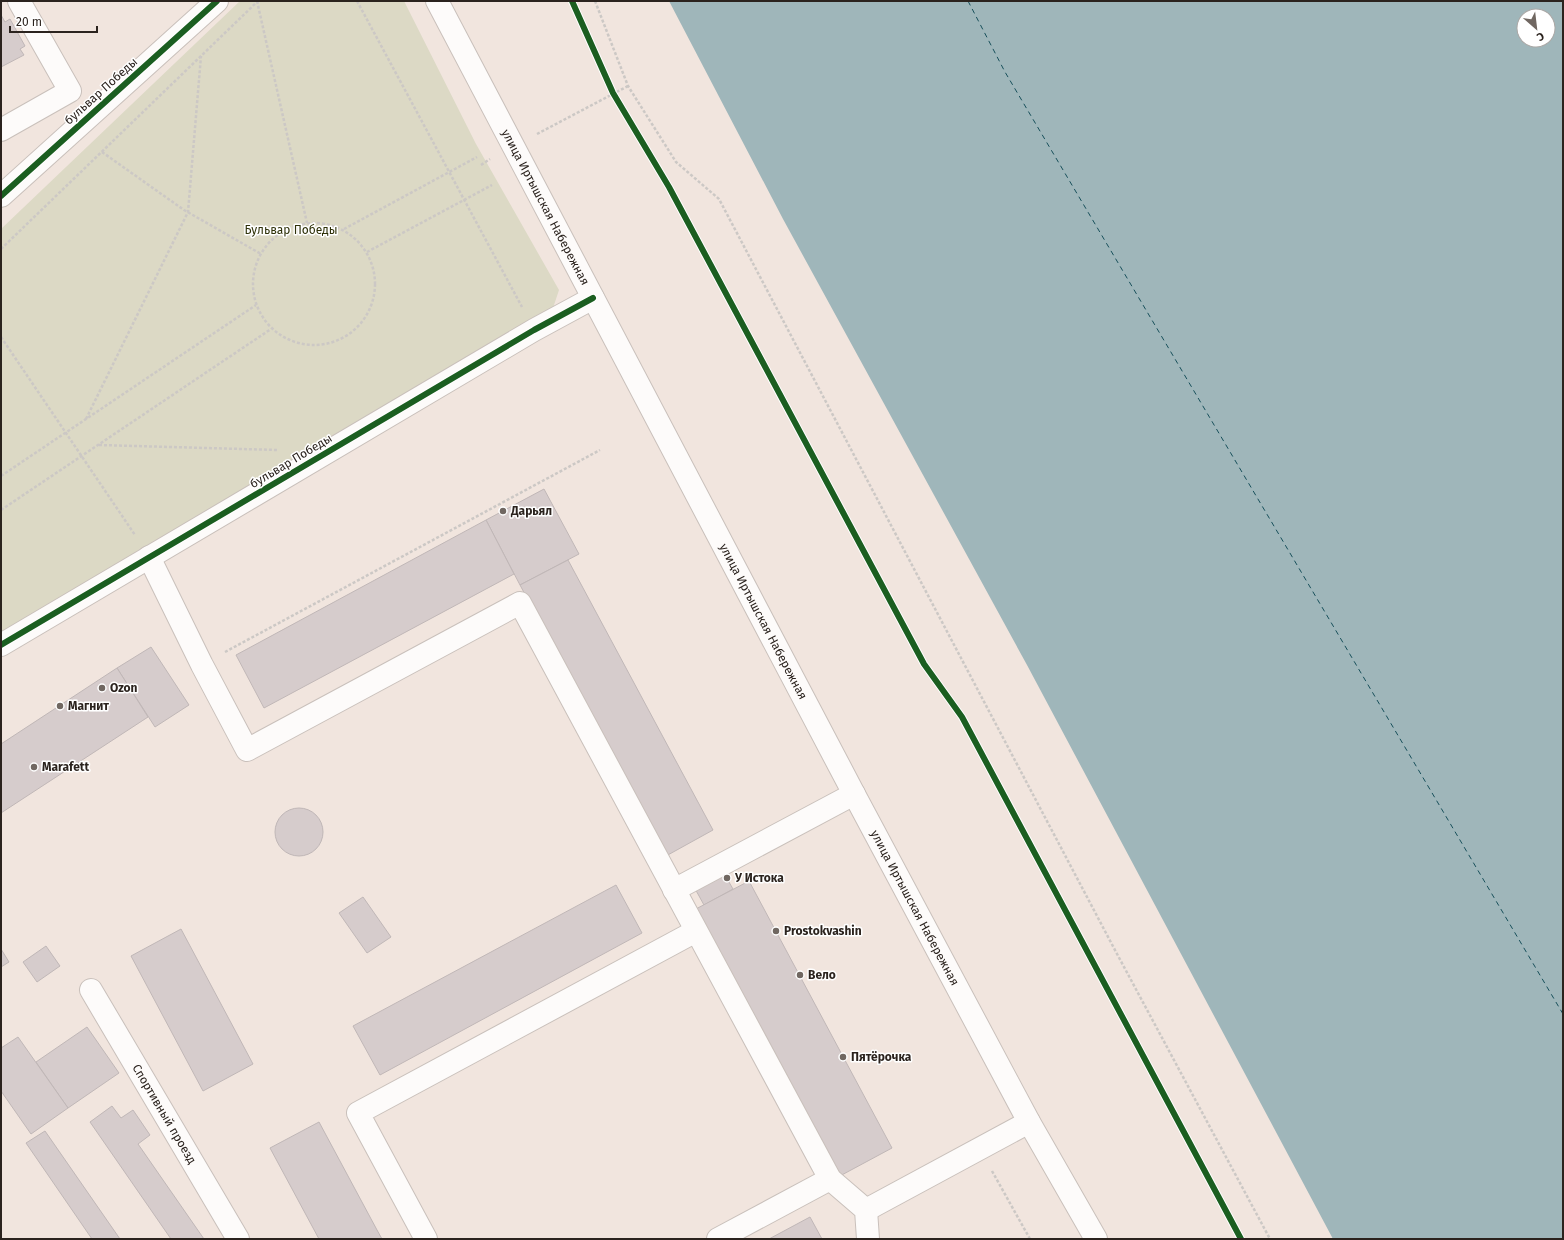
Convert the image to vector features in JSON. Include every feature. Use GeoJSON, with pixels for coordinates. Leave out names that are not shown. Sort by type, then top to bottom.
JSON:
{"type":"FeatureCollection","features":[{"type":"Feature","properties":{"kind":"main road"},"geometry":{"type":"LineString","coordinates":[[1,130],[70,91],[19,1]]}},
{"type":"Feature","properties":{"kind":"main road","name":"бульвар Победы"},"geometry":{"type":"LineString","coordinates":[[1,196],[217,1]]}},
{"type":"Feature","properties":{"kind":"main road","name":"улица Иртышская Набережная"},"geometry":{"type":"LineString","coordinates":[[437,1],[854,794],[1029,1122],[1096,1239]]}},
{"type":"Feature","properties":{"kind":"main road","name":"бульвар Победы"},"geometry":{"type":"LineString","coordinates":[[1,645],[534,330],[593,298]]}},
{"type":"Feature","properties":{"kind":"main road"},"geometry":{"type":"LineString","coordinates":[[149,557],[202,665],[247,750],[520,603],[830,1179],[866,1210],[868,1239]]}},
{"type":"Feature","properties":{"kind":"main road"},"geometry":{"type":"LineString","coordinates":[[674,890],[854,794]]}},
{"type":"Feature","properties":{"kind":"main road"},"geometry":{"type":"LineString","coordinates":[[426,1239],[358,1113],[696,931]]}},
{"type":"Feature","properties":{"kind":"main road","name":"Спортивный проезд"},"geometry":{"type":"LineString","coordinates":[[91,990],[238,1239]]}},
{"type":"Feature","properties":{"kind":"main road"},"geometry":{"type":"LineString","coordinates":[[866,1210],[1029,1122]]}},
{"type":"Feature","properties":{"kind":"main road"},"geometry":{"type":"LineString","coordinates":[[718,1239],[830,1179]]}},
{"type":"Feature","properties":{"kind":"path"},"geometry":{"type":"LineString","coordinates":[[1,249],[258,1]]}},
{"type":"Feature","properties":{"kind":"path"},"geometry":{"type":"LineString","coordinates":[[258,1],[307,223]]}},
{"type":"Feature","properties":{"kind":"path"},"geometry":{"type":"LineString","coordinates":[[358,1],[534,330]]}},
{"type":"Feature","properties":{"kind":"path"},"geometry":{"type":"LineString","coordinates":[[595,1],[628,86],[676,162],[719,199],[1112,945],[1270,1239]]}},
{"type":"Feature","properties":{"kind":"path"},"geometry":{"type":"LineString","coordinates":[[86,419],[188,212],[201,56]]}},
{"type":"Feature","properties":{"kind":"path"},"geometry":{"type":"LineString","coordinates":[[610,86],[617,100]]}},
{"type":"Feature","properties":{"kind":"path"},"geometry":{"type":"LineString","coordinates":[[481,165],[628,86]]}},
{"type":"Feature","properties":{"kind":"path"},"geometry":{"type":"LineString","coordinates":[[102,152],[188,212],[261,254]]}},
{"type":"Feature","properties":{"kind":"path"},"geometry":{"type":"LineString","coordinates":[[344,229],[477,157]]}},
{"type":"Feature","properties":{"kind":"path"},"geometry":{"type":"LineString","coordinates":[[366,252],[492,185]]}},
{"type":"Feature","properties":{"kind":"path"},"geometry":{"type":"LineString","coordinates":[[307,223],[324,224],[344,229],[358,240],[366,252],[374,274],[374,296],[366,316],[352,333],[332,343],[311,346],[289,341],[271,329],[262,318],[256,305],[252,284],[256,263],[266,244],[283,230],[307,223]]}},
{"type":"Feature","properties":{"kind":"path"},"geometry":{"type":"LineString","coordinates":[[1,476],[256,305]]}},
{"type":"Feature","properties":{"kind":"path"},"geometry":{"type":"LineString","coordinates":[[1,510],[271,329]]}},
{"type":"Feature","properties":{"kind":"path"},"geometry":{"type":"LineString","coordinates":[[1,337],[149,557]]}},
{"type":"Feature","properties":{"kind":"path"},"geometry":{"type":"LineString","coordinates":[[98,445],[279,450]]}},
{"type":"Feature","properties":{"kind":"path"},"geometry":{"type":"LineString","coordinates":[[202,665],[600,450]]}},
{"type":"Feature","properties":{"kind":"path"},"geometry":{"type":"LineString","coordinates":[[980,1149],[1030,1239]]}},
{"type":"Feature","properties":{"kind":"green space","name":"Бульвар Победы"},"geometry":{"type":"Polygon","coordinates":[[[240,1],[404,1],[476,144],[559,290],[552,311],[1,634],[1,229],[240,1]]]}},
{"type":"Feature","properties":{"kind":"water"},"geometry":{"type":"Polygon","coordinates":[[[669,1],[1563,1],[1563,1239],[1333,1239],[1027,665],[783,219],[669,1]]]}},
{"type":"Feature","properties":{"kind":"building"},"geometry":{"type":"Polygon","coordinates":[[[1,15],[5,22],[10,19],[25,46],[20,49],[24,55],[1,67],[1,15]]]}},
{"type":"Feature","properties":{"kind":"building"},"geometry":{"type":"Polygon","coordinates":[[[544,489],[579,554],[520,585],[486,520],[544,489]]]}},
{"type":"Feature","properties":{"kind":"building"},"geometry":{"type":"Polygon","coordinates":[[[486,520],[514,574],[264,708],[236,655],[486,520]]]}},
{"type":"Feature","properties":{"kind":"building"},"geometry":{"type":"Polygon","coordinates":[[[568,560],[713,830],[666,856],[520,585],[568,560]]]}},
{"type":"Feature","properties":{"kind":"building"},"geometry":{"type":"Polygon","coordinates":[[[151,647],[189,705],[155,727],[117,668],[151,647]]]}},
{"type":"Feature","properties":{"kind":"building"},"geometry":{"type":"Polygon","coordinates":[[[117,668],[148,717],[1,813],[1,744],[117,668]]]}},
{"type":"Feature","properties":{"kind":"building"},"geometry":{"type":"Polygon","coordinates":[[[294,808],[304,808],[316,815],[323,827],[323,837],[316,849],[304,856],[294,856],[286,852],[279,845],[275,837],[275,827],[279,819],[286,812],[294,808]]]}},
{"type":"Feature","properties":{"kind":"building"},"geometry":{"type":"Polygon","coordinates":[[[722,870],[733,889],[704,905],[693,885],[722,870]]]}},
{"type":"Feature","properties":{"kind":"building"},"geometry":{"type":"Polygon","coordinates":[[[749,881],[892,1148],[838,1177],[694,910],[749,881]]]}},
{"type":"Feature","properties":{"kind":"building"},"geometry":{"type":"Polygon","coordinates":[[[616,885],[642,933],[380,1075],[353,1026],[616,885]]]}},
{"type":"Feature","properties":{"kind":"building"},"geometry":{"type":"Polygon","coordinates":[[[363,897],[391,937],[367,953],[339,913],[363,897]]]}},
{"type":"Feature","properties":{"kind":"building"},"geometry":{"type":"Polygon","coordinates":[[[181,929],[253,1064],[203,1091],[131,956],[181,929]]]}},
{"type":"Feature","properties":{"kind":"building"},"geometry":{"type":"Polygon","coordinates":[[[46,946],[60,966],[37,982],[23,962],[46,946]]]}},
{"type":"Feature","properties":{"kind":"building"},"geometry":{"type":"Polygon","coordinates":[[[1,949],[9,962],[1,967],[1,949]]]}},
{"type":"Feature","properties":{"kind":"building"},"geometry":{"type":"Polygon","coordinates":[[[87,1027],[119,1073],[68,1108],[36,1062],[87,1027]]]}},
{"type":"Feature","properties":{"kind":"building"},"geometry":{"type":"Polygon","coordinates":[[[18,1037],[68,1108],[31,1134],[1,1091],[1,1048],[18,1037]]]}},
{"type":"Feature","properties":{"kind":"building"},"geometry":{"type":"Polygon","coordinates":[[[112,1106],[121,1118],[133,1110],[150,1135],[138,1144],[204,1239],[171,1239],[90,1122],[112,1106]]]}},
{"type":"Feature","properties":{"kind":"building"},"geometry":{"type":"Polygon","coordinates":[[[319,1122],[382,1239],[319,1239],[270,1148],[319,1122]]]}},
{"type":"Feature","properties":{"kind":"building"},"geometry":{"type":"Polygon","coordinates":[[[45,1131],[120,1239],[92,1239],[26,1143],[45,1131]]]}},
{"type":"Feature","properties":{"kind":"building"},"geometry":{"type":"Polygon","coordinates":[[[810,1217],[822,1239],[769,1239],[810,1217]]]}},
{"type":"Feature","properties":{"kind":"ferry route"},"geometry":{"type":"LineString","coordinates":[[968,1],[1005,72],[1563,1014]]}},
{"type":"Feature","properties":{"kind":"cycle path"},"geometry":{"type":"LineString","coordinates":[[1,196],[217,1]]}},
{"type":"Feature","properties":{"kind":"cycle path"},"geometry":{"type":"LineString","coordinates":[[572,1],[613,93],[669,187],[924,664],[962,717],[1241,1239]]}},
{"type":"Feature","properties":{"kind":"cycle path"},"geometry":{"type":"LineString","coordinates":[[1,645],[534,330],[593,298]]}},
{"type":"Feature","properties":{"kind":"place","name":"Дарьял"},"geometry":{"type":"Point","coordinates":[503,511]}},
{"type":"Feature","properties":{"kind":"place","name":"Ozon"},"geometry":{"type":"Point","coordinates":[102,688]}},
{"type":"Feature","properties":{"kind":"place","name":"Магнит"},"geometry":{"type":"Point","coordinates":[60,706]}},
{"type":"Feature","properties":{"kind":"place","name":"Marafett"},"geometry":{"type":"Point","coordinates":[34,767]}},
{"type":"Feature","properties":{"kind":"place","name":"У Истока"},"geometry":{"type":"Point","coordinates":[727,878]}},
{"type":"Feature","properties":{"kind":"place","name":"Prostokvashin"},"geometry":{"type":"Point","coordinates":[776,931]}},
{"type":"Feature","properties":{"kind":"place","name":"Вело"},"geometry":{"type":"Point","coordinates":[800,975]}},
{"type":"Feature","properties":{"kind":"place","name":"Пятёрочка"},"geometry":{"type":"Point","coordinates":[843,1057]}}]}
